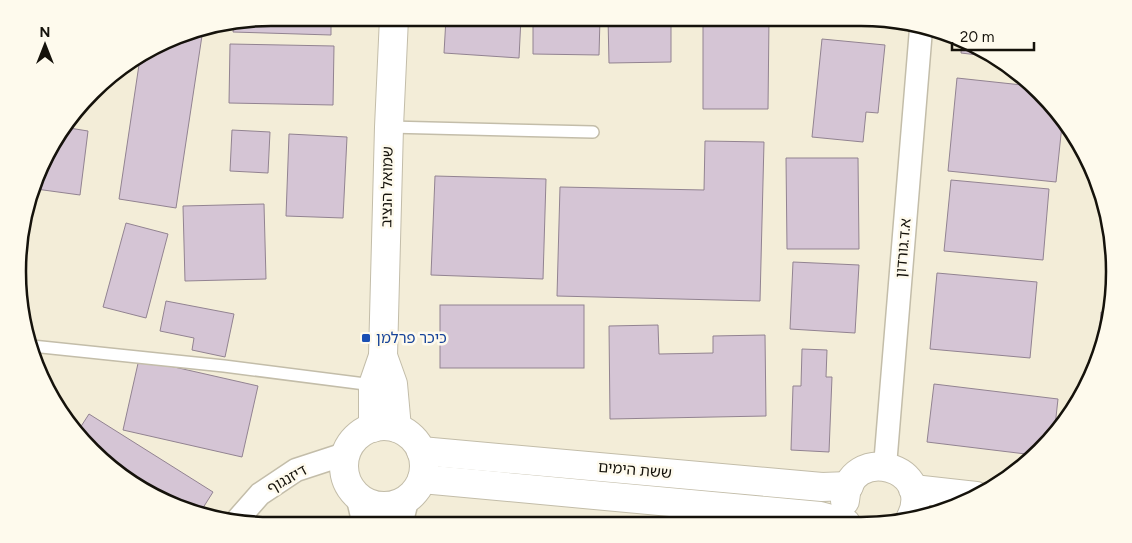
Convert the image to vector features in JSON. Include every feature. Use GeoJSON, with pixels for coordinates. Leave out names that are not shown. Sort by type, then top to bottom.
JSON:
{"type":"FeatureCollection","features":[{"type":"Feature","properties":{"kind":"street","name":"שמואל הנציב"},"geometry":{"type":"LineString","coordinates":[[385,428],[373,385],[383,356],[394,26]]}},
{"type":"Feature","properties":{"kind":"street","name":"א.ד.גורדון"},"geometry":{"type":"LineString","coordinates":[[885,466],[921,34]]}},
{"type":"Feature","properties":{"kind":"street","name":"שמואל הנציב"},"geometry":{"type":"LineString","coordinates":[[383,356],[393,384],[385,428]]}},
{"type":"Feature","properties":{"kind":"street"},"geometry":{"type":"LineString","coordinates":[[404,517],[415,488],[424,464],[421,451],[412,437],[385,428],[359,435],[351,443],[345,454],[344,469],[348,483],[357,495],[370,503],[384,506],[400,502],[415,488]]}},
{"type":"Feature","properties":{"kind":"street","name":"ששת הימים"},"geometry":{"type":"LineString","coordinates":[[421,451],[822,487],[849,486]]}},
{"type":"Feature","properties":{"kind":"street","name":"דיזנגוף"},"geometry":{"type":"LineString","coordinates":[[241,515],[260,494],[296,470],[345,454]]}},
{"type":"Feature","properties":{"kind":"street"},"geometry":{"type":"LineString","coordinates":[[850,517],[845,500],[849,486],[854,478],[868,468],[885,466],[902,474],[909,480],[916,502],[913,511]]}},
{"type":"Feature","properties":{"kind":"street","name":"ששת הימים"},"geometry":{"type":"LineString","coordinates":[[415,488],[823,517]]}},
{"type":"Feature","properties":{"kind":"street"},"geometry":{"type":"LineString","coordinates":[[913,489],[962,494]]}},
{"type":"Feature","properties":{"kind":"street"},"geometry":{"type":"LineString","coordinates":[[357,495],[362,517]]}},
{"type":"Feature","properties":{"kind":"lane"},"geometry":{"type":"LineString","coordinates":[[389,126],[593,132]]}},
{"type":"Feature","properties":{"kind":"lane"},"geometry":{"type":"LineString","coordinates":[[38,347],[224,366],[373,385]]}},
{"type":"Feature","properties":{"kind":"building"},"geometry":{"type":"Polygon","coordinates":[[[331,26],[331,35],[233,32],[233,29],[255,27],[331,26]]]}},
{"type":"Feature","properties":{"kind":"building"},"geometry":{"type":"Polygon","coordinates":[[[446,26],[521,26],[519,58],[444,53],[446,26]]]}},
{"type":"Feature","properties":{"kind":"building"},"geometry":{"type":"Polygon","coordinates":[[[533,26],[600,26],[599,55],[533,54],[533,26]]]}},
{"type":"Feature","properties":{"kind":"building"},"geometry":{"type":"Polygon","coordinates":[[[608,26],[671,26],[671,62],[609,63],[608,26]]]}},
{"type":"Feature","properties":{"kind":"building"},"geometry":{"type":"Polygon","coordinates":[[[703,26],[769,26],[768,109],[703,109],[703,26]]]}},
{"type":"Feature","properties":{"kind":"building"},"geometry":{"type":"Polygon","coordinates":[[[202,37],[176,208],[119,199],[139,66],[178,45],[202,37]]]}},
{"type":"Feature","properties":{"kind":"building"},"geometry":{"type":"Polygon","coordinates":[[[822,39],[885,45],[878,113],[866,112],[863,142],[812,137],[822,39]]]}},
{"type":"Feature","properties":{"kind":"building"},"geometry":{"type":"Polygon","coordinates":[[[230,44],[334,46],[333,105],[229,103],[230,44]]]}},
{"type":"Feature","properties":{"kind":"building"},"geometry":{"type":"Polygon","coordinates":[[[961,48],[974,55],[961,53],[961,48]]]}},
{"type":"Feature","properties":{"kind":"building"},"geometry":{"type":"Polygon","coordinates":[[[957,78],[1019,85],[1045,110],[1061,131],[1056,182],[948,171],[957,78]]]}},
{"type":"Feature","properties":{"kind":"building"},"geometry":{"type":"Polygon","coordinates":[[[72,129],[88,131],[80,195],[40,190],[59,149],[72,129]]]}},
{"type":"Feature","properties":{"kind":"building"},"geometry":{"type":"Polygon","coordinates":[[[232,130],[270,132],[268,173],[230,171],[232,130]]]}},
{"type":"Feature","properties":{"kind":"building"},"geometry":{"type":"Polygon","coordinates":[[[289,134],[347,137],[343,218],[286,216],[289,134]]]}},
{"type":"Feature","properties":{"kind":"building"},"geometry":{"type":"Polygon","coordinates":[[[705,141],[764,142],[760,301],[557,296],[560,187],[704,190],[705,141]]]}},
{"type":"Feature","properties":{"kind":"building"},"geometry":{"type":"Polygon","coordinates":[[[786,158],[858,158],[859,249],[787,249],[786,158]]]}},
{"type":"Feature","properties":{"kind":"building"},"geometry":{"type":"Polygon","coordinates":[[[435,176],[546,179],[543,279],[431,275],[435,176]]]}},
{"type":"Feature","properties":{"kind":"building"},"geometry":{"type":"Polygon","coordinates":[[[951,180],[1049,189],[1043,260],[944,251],[951,180]]]}},
{"type":"Feature","properties":{"kind":"building"},"geometry":{"type":"Polygon","coordinates":[[[264,204],[266,279],[185,281],[183,206],[264,204]]]}},
{"type":"Feature","properties":{"kind":"building"},"geometry":{"type":"Polygon","coordinates":[[[126,223],[168,234],[146,318],[103,307],[126,223]]]}},
{"type":"Feature","properties":{"kind":"building"},"geometry":{"type":"Polygon","coordinates":[[[793,262],[859,265],[855,333],[790,329],[793,262]]]}},
{"type":"Feature","properties":{"kind":"building"},"geometry":{"type":"Polygon","coordinates":[[[937,273],[1037,282],[1030,358],[930,349],[937,273]]]}},
{"type":"Feature","properties":{"kind":"building"},"geometry":{"type":"Polygon","coordinates":[[[166,301],[234,314],[225,357],[192,350],[194,338],[160,331],[166,301]]]}},
{"type":"Feature","properties":{"kind":"building"},"geometry":{"type":"Polygon","coordinates":[[[440,305],[584,305],[584,368],[440,368],[440,305]]]}},
{"type":"Feature","properties":{"kind":"building"},"geometry":{"type":"Polygon","coordinates":[[[658,325],[659,354],[713,353],[713,336],[765,335],[766,416],[610,419],[609,326],[658,325]]]}},
{"type":"Feature","properties":{"kind":"building"},"geometry":{"type":"Polygon","coordinates":[[[802,349],[827,350],[826,377],[832,377],[829,452],[791,450],[793,386],[801,386],[802,349]]]}},
{"type":"Feature","properties":{"kind":"building"},"geometry":{"type":"Polygon","coordinates":[[[139,359],[258,386],[242,457],[123,430],[139,359]]]}},
{"type":"Feature","properties":{"kind":"building"},"geometry":{"type":"Polygon","coordinates":[[[934,384],[1058,399],[1056,420],[1024,454],[927,442],[934,384]]]}},
{"type":"Feature","properties":{"kind":"building"},"geometry":{"type":"Polygon","coordinates":[[[89,414],[213,492],[204,507],[178,498],[149,484],[110,456],[81,426],[89,414]]]}},
{"type":"Feature","properties":{"kind":"place","name":"כיכר פרלמן"},"geometry":{"type":"Point","coordinates":[366,338]}}]}
